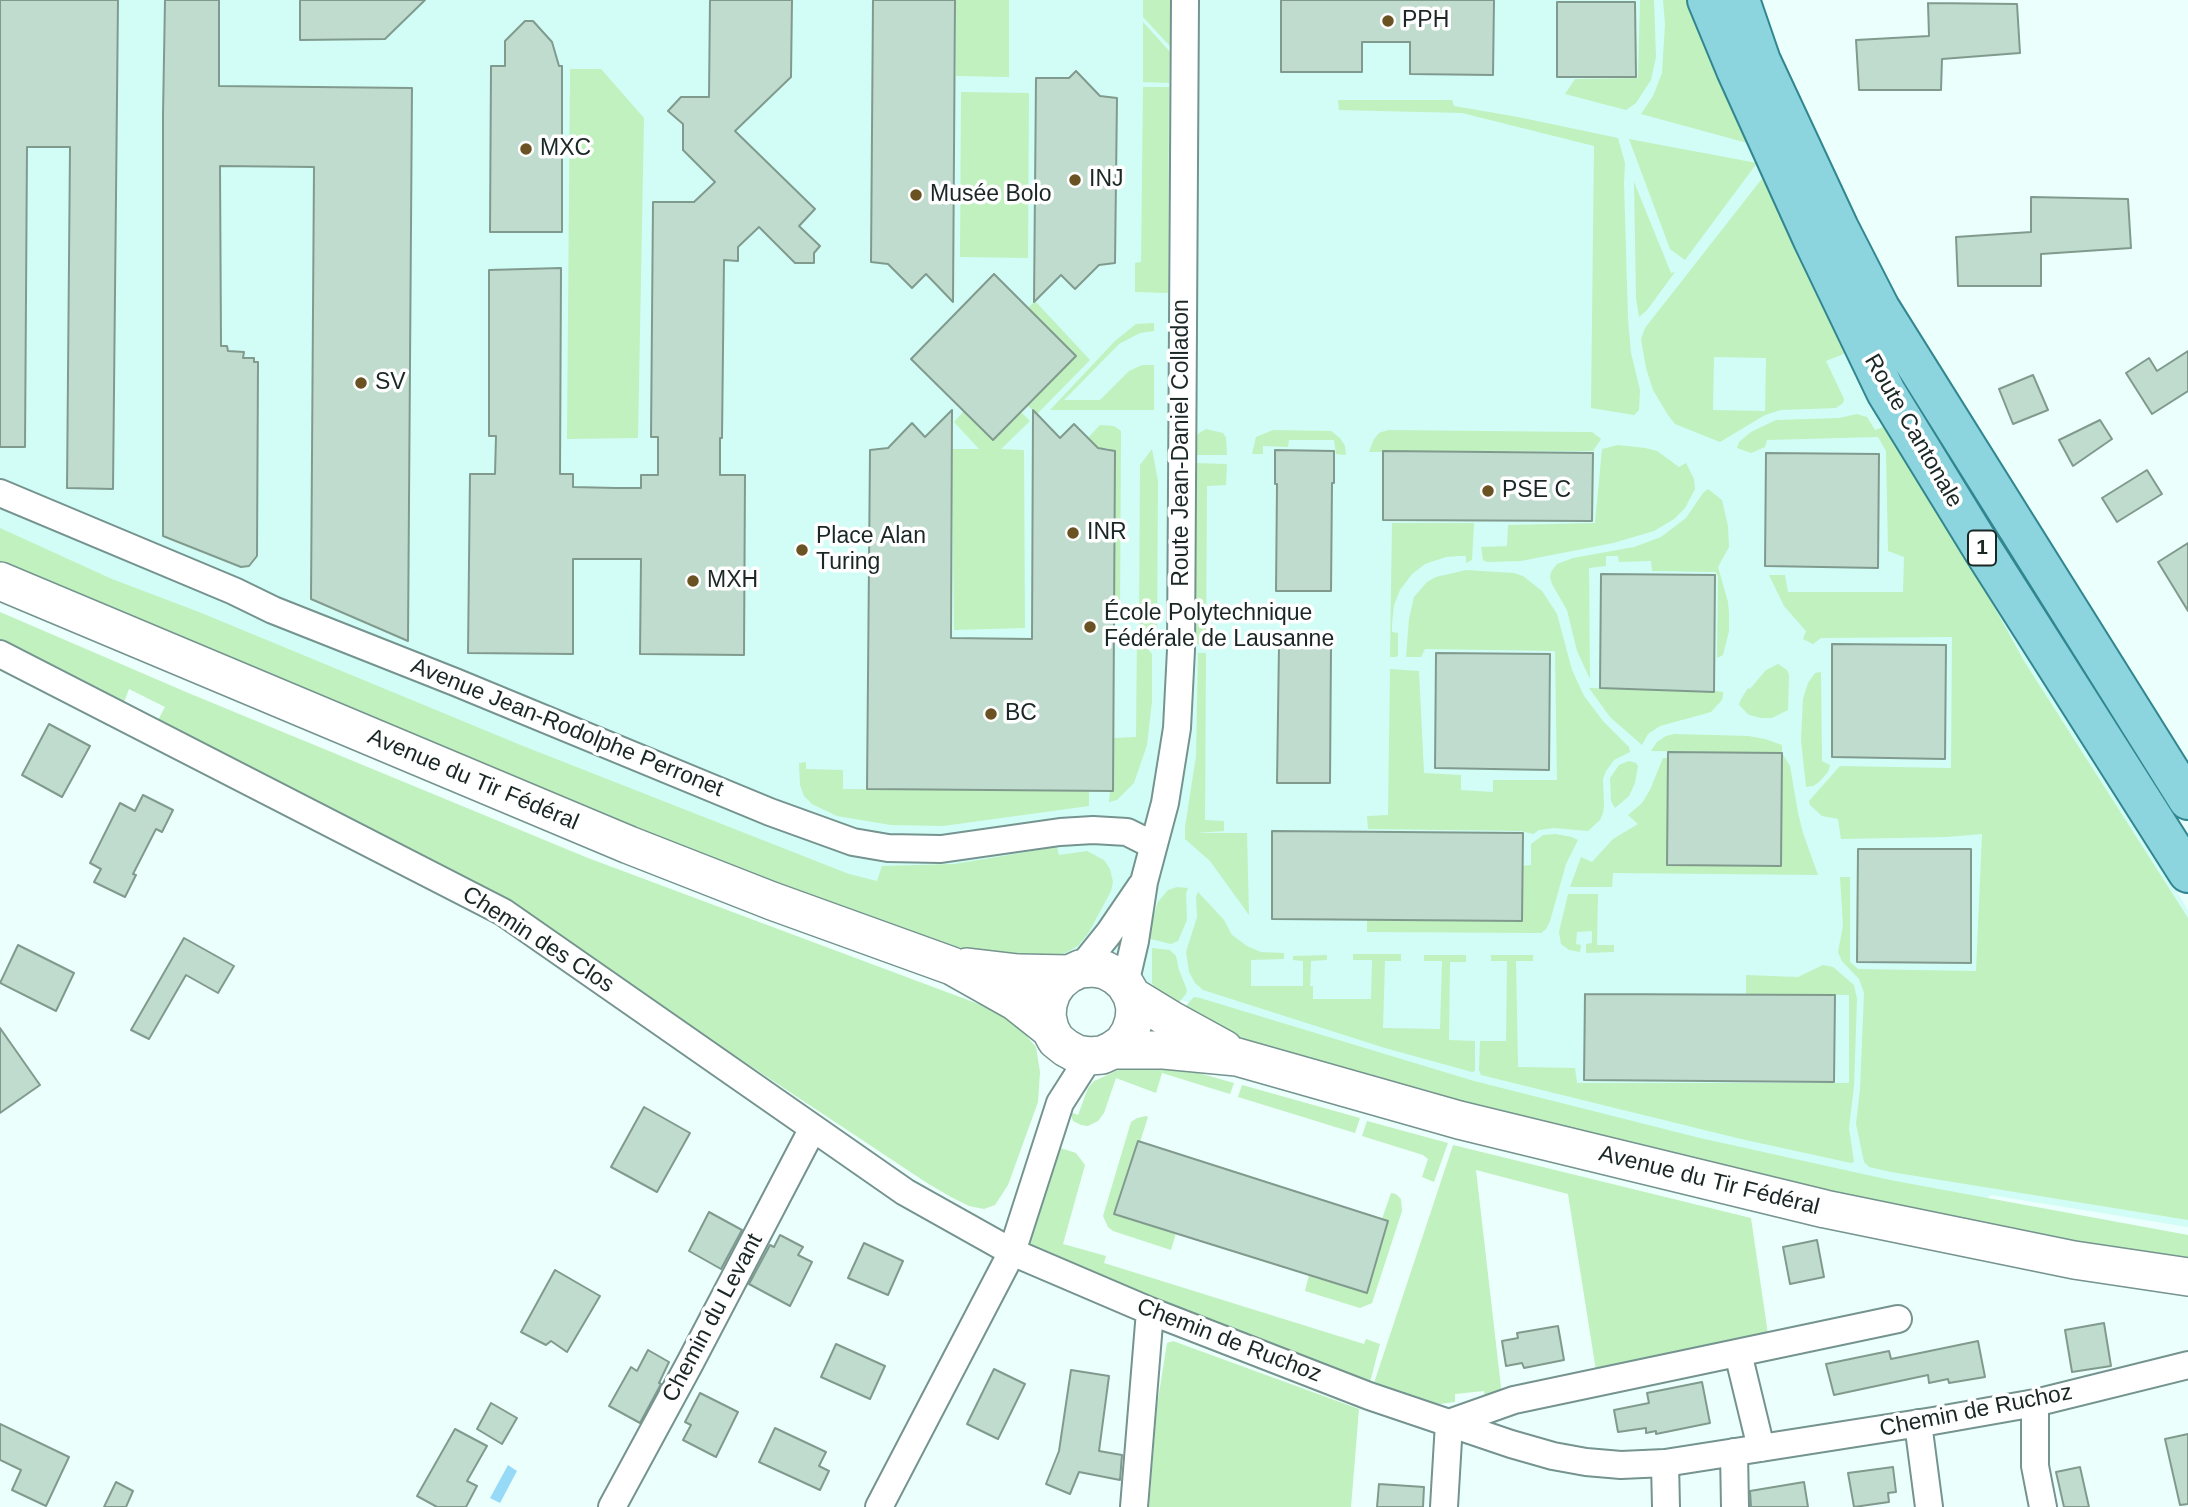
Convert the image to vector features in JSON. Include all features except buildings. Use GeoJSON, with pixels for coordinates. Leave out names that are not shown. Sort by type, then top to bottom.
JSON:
{"type":"FeatureCollection","features":[{"type":"Feature","properties":{"kind":"main road","name":"Route Cantonale"},"geometry":{"type":"LineString","coordinates":[[1707,0],[1749,65],[1826,234],[1886,392],[2188,873]]}},
{"type":"Feature","properties":{"kind":"main road","name":"Route Cantonale"},"geometry":{"type":"LineString","coordinates":[[1740,0],[1749,65]]}},
{"type":"Feature","properties":{"kind":"main road","name":"Route Cantonale"},"geometry":{"type":"LineString","coordinates":[[1826,234],[1880,308],[2188,800]]}},
{"type":"Feature","properties":{"kind":"main road","name":"Avenue du Tir Fédéral"},"geometry":{"type":"LineString","coordinates":[[0,581],[629,845],[772,901],[952,966],[1016,1002],[1053,1034]]}},
{"type":"Feature","properties":{"kind":"main road","name":"Avenue du Tir Fédéral"},"geometry":{"type":"LineString","coordinates":[[952,966],[1018,973],[1074,972]]}},
{"type":"Feature","properties":{"kind":"main road"},"geometry":{"type":"LineString","coordinates":[[1093,968],[1105,970],[1116,976],[1129,990],[1135,1008],[1134,1020],[1123,1042],[1102,1053],[1077,1054],[1066,1048],[1053,1034],[1047,1016],[1052,992],[1059,982],[1074,972],[1093,968]]}},
{"type":"Feature","properties":{"kind":"main road","name":"Avenue du Tir Fédéral"},"geometry":{"type":"LineString","coordinates":[[1129,990],[1173,1021],[1237,1057]]}},
{"type":"Feature","properties":{"kind":"main road","name":"Avenue du Tir Fédéral"},"geometry":{"type":"LineString","coordinates":[[1102,1053],[1164,1050],[1237,1057],[1459,1120],[1825,1209],[2074,1260],[2188,1277]]}},
{"type":"Feature","properties":{"kind":"street","name":"Route Jean-Daniel Colladon"},"geometry":{"type":"LineString","coordinates":[[1129,990],[1144,882],[1165,803],[1177,728],[1181,650],[1185,0]]}},
{"type":"Feature","properties":{"kind":"street","name":"Avenue Jean-Rodolphe Perronet"},"geometry":{"type":"LineString","coordinates":[[0,493],[273,610],[853,842],[888,848],[941,849],[1060,832],[1093,830],[1127,832],[1153,845]]}},
{"type":"Feature","properties":{"kind":"street","name":"Chemin des Clos"},"geometry":{"type":"LineString","coordinates":[[0,654],[502,912],[905,1192],[1012,1252]]}},
{"type":"Feature","properties":{"kind":"street","name":"Route Jean-Daniel Colladon"},"geometry":{"type":"LineString","coordinates":[[1074,972],[1109,933],[1144,882]]}},
{"type":"Feature","properties":{"kind":"street"},"geometry":{"type":"LineString","coordinates":[[879,1507],[1012,1252],[1060,1103],[1060,1059],[1053,1034]]}},
{"type":"Feature","properties":{"kind":"street"},"geometry":{"type":"LineString","coordinates":[[1060,1103],[1102,1053]]}},
{"type":"Feature","properties":{"kind":"street","name":"Chemin du Levant"},"geometry":{"type":"LineString","coordinates":[[612,1507],[813,1128]]}},
{"type":"Feature","properties":{"kind":"street","name":"Chemin de Ruchoz"},"geometry":{"type":"LineString","coordinates":[[1012,1252],[1150,1311],[1369,1396],[1553,1456],[1620,1465],[1665,1463],[2035,1403],[2188,1365]]}},
{"type":"Feature","properties":{"kind":"street"},"geometry":{"type":"LineString","coordinates":[[1134,1507],[1150,1311]]}},
{"type":"Feature","properties":{"kind":"street"},"geometry":{"type":"LineString","coordinates":[[1444,1507],[1449,1423],[1514,1400],[1898,1319]]}},
{"type":"Feature","properties":{"kind":"street"},"geometry":{"type":"LineString","coordinates":[[1738,1353],[1761,1448]]}},
{"type":"Feature","properties":{"kind":"street"},"geometry":{"type":"LineString","coordinates":[[2035,1403],[2035,1466],[2043,1507]]}},
{"type":"Feature","properties":{"kind":"street"},"geometry":{"type":"LineString","coordinates":[[1918,1423],[1930,1507]]}},
{"type":"Feature","properties":{"kind":"street"},"geometry":{"type":"LineString","coordinates":[[1734,1452],[1735,1507]]}},
{"type":"Feature","properties":{"kind":"street"},"geometry":{"type":"LineString","coordinates":[[1665,1463],[1665,1507]]}},
{"type":"Feature","properties":{"kind":"shaded area","name":"École Polytechnique Fédérale de Lausanne"},"geometry":{"type":"Polygon","coordinates":[[[0,0],[1703,0],[2058,697],[2188,910],[2188,1227],[1991,1195],[1975,1209],[1642,1140],[862,903],[0,557],[0,0]]]}},
{"type":"Feature","properties":{"kind":"green space"},"geometry":{"type":"Polygon","coordinates":[[[956,0],[1009,0],[1009,77],[956,76],[956,0]]]}},
{"type":"Feature","properties":{"kind":"green space"},"geometry":{"type":"Polygon","coordinates":[[[1143,0],[1170,0],[1170,46],[1143,17],[1143,0]]]}},
{"type":"Feature","properties":{"kind":"green space"},"geometry":{"type":"Polygon","coordinates":[[[1640,0],[1654,0],[1656,57],[1651,80],[1636,103],[1626,110],[1565,94],[1575,79],[1638,78],[1640,0]]]}},
{"type":"Feature","properties":{"kind":"green space"},"geometry":{"type":"Polygon","coordinates":[[[1663,0],[1695,0],[1751,144],[1641,114],[1653,96],[1662,73],[1665,24],[1663,0]]]}},
{"type":"Feature","properties":{"kind":"green space"},"geometry":{"type":"Polygon","coordinates":[[[1143,22],[1170,52],[1169,83],[1143,82],[1143,22]]]}},
{"type":"Feature","properties":{"kind":"green space"},"geometry":{"type":"Polygon","coordinates":[[[570,69],[601,69],[644,118],[638,438],[567,439],[570,69]]]}},
{"type":"Feature","properties":{"kind":"green space"},"geometry":{"type":"Polygon","coordinates":[[[1143,87],[1169,87],[1168,293],[1135,292],[1135,263],[1141,262],[1143,87]]]}},
{"type":"Feature","properties":{"kind":"green space"},"geometry":{"type":"Polygon","coordinates":[[[961,92],[1029,93],[1028,258],[960,257],[961,92]]]}},
{"type":"Feature","properties":{"kind":"green space"},"geometry":{"type":"Polygon","coordinates":[[[1338,100],[1452,100],[1454,106],[1618,138],[1625,163],[1628,319],[1631,353],[1640,390],[1639,410],[1634,415],[1591,408],[1594,146],[1462,113],[1339,110],[1338,100]]]}},
{"type":"Feature","properties":{"kind":"green space"},"geometry":{"type":"Polygon","coordinates":[[[1629,139],[1757,163],[1685,260],[1670,249],[1629,139]]]}},
{"type":"Feature","properties":{"kind":"green space"},"geometry":{"type":"Polygon","coordinates":[[[1768,171],[1846,353],[1826,361],[1844,399],[1843,403],[1836,408],[1781,410],[1765,415],[1720,442],[1675,424],[1668,415],[1653,390],[1646,368],[1641,339],[1645,328],[1768,171]],[[1714,357],[1713,410],[1765,411],[1766,358],[1714,357]]]}},
{"type":"Feature","properties":{"kind":"green space"},"geometry":{"type":"Polygon","coordinates":[[[1634,182],[1671,273],[1675,272],[1639,317],[1636,298],[1634,182]]]}},
{"type":"Feature","properties":{"kind":"green space"},"geometry":{"type":"Polygon","coordinates":[[[1035,301],[1090,360],[1037,414],[1027,405],[1076,356],[1028,308],[1035,301]]]}},
{"type":"Feature","properties":{"kind":"green space"},"geometry":{"type":"Polygon","coordinates":[[[1154,323],[1154,331],[1140,333],[1119,344],[1064,400],[1100,400],[1129,371],[1142,365],[1154,365],[1154,410],[1050,410],[1115,341],[1136,324],[1154,323]]]}},
{"type":"Feature","properties":{"kind":"green space"},"geometry":{"type":"Polygon","coordinates":[[[964,411],[1021,412],[1030,421],[1001,449],[1024,450],[1025,628],[954,630],[952,449],[979,449],[954,422],[964,411]]]}},
{"type":"Feature","properties":{"kind":"green space"},"geometry":{"type":"Polygon","coordinates":[[[1857,414],[1867,417],[1875,430],[1886,426],[1959,543],[2024,661],[2188,918],[2188,1220],[1891,1172],[1869,1167],[1864,1162],[1856,1124],[1864,993],[1859,979],[1842,961],[1838,952],[1843,926],[1840,877],[1850,877],[1850,962],[1858,969],[1976,971],[1982,834],[1841,839],[1838,819],[1822,816],[1810,805],[1809,801],[1840,766],[1951,768],[1952,637],[1821,638],[1813,644],[1803,639],[1806,631],[1784,606],[1769,575],[1785,575],[1788,592],[1903,592],[1904,557],[1888,551],[1886,451],[1878,437],[1767,440],[1765,447],[1751,453],[1737,448],[1739,442],[1751,432],[1776,420],[1839,418],[1857,414]]]}},
{"type":"Feature","properties":{"kind":"green space"},"geometry":{"type":"Polygon","coordinates":[[[1100,425],[1114,426],[1121,431],[1120,616],[1114,616],[1115,451],[1098,448],[1088,438],[1100,425]]]}},
{"type":"Feature","properties":{"kind":"green space"},"geometry":{"type":"Polygon","coordinates":[[[1206,429],[1223,433],[1227,455],[1195,455],[1194,441],[1199,433],[1206,429]]]}},
{"type":"Feature","properties":{"kind":"green space"},"geometry":{"type":"Polygon","coordinates":[[[1273,430],[1331,431],[1345,446],[1346,455],[1336,454],[1334,440],[1289,440],[1288,447],[1263,446],[1263,454],[1252,454],[1256,437],[1273,430]]]}},
{"type":"Feature","properties":{"kind":"green space"},"geometry":{"type":"Polygon","coordinates":[[[1388,430],[1592,432],[1601,439],[1593,451],[1369,452],[1379,433],[1388,430]]]}},
{"type":"Feature","properties":{"kind":"green space"},"geometry":{"type":"Polygon","coordinates":[[[1618,445],[1657,451],[1679,467],[1686,463],[1694,479],[1695,489],[1685,508],[1674,519],[1654,531],[1613,543],[1521,561],[1483,560],[1481,547],[1507,546],[1508,525],[1595,523],[1602,449],[1618,445]]]}},
{"type":"Feature","properties":{"kind":"green space"},"geometry":{"type":"Polygon","coordinates":[[[1152,449],[1158,481],[1157,647],[1139,625],[1140,465],[1152,449]]]}},
{"type":"Feature","properties":{"kind":"green space"},"geometry":{"type":"Polygon","coordinates":[[[1194,463],[1227,464],[1226,485],[1207,486],[1206,644],[1193,644],[1194,463]]]}},
{"type":"Feature","properties":{"kind":"green space"},"geometry":{"type":"Polygon","coordinates":[[[1708,489],[1722,500],[1728,526],[1729,547],[1718,567],[1729,613],[1729,631],[1723,655],[1717,658],[1718,576],[1715,572],[1652,571],[1651,561],[1619,562],[1618,556],[1606,556],[1606,566],[1589,568],[1590,679],[1577,651],[1567,610],[1552,584],[1551,572],[1557,564],[1573,558],[1634,547],[1661,537],[1686,518],[1708,489]]]}},
{"type":"Feature","properties":{"kind":"green space"},"geometry":{"type":"Polygon","coordinates":[[[1392,523],[1474,523],[1472,560],[1466,563],[1466,556],[1446,557],[1425,564],[1412,574],[1400,590],[1394,605],[1392,624],[1392,632],[1398,633],[1396,657],[1390,657],[1392,523]]]}},
{"type":"Feature","properties":{"kind":"green space"},"geometry":{"type":"Polygon","coordinates":[[[0,528],[112,579],[199,612],[523,746],[849,874],[877,881],[882,866],[954,864],[1057,847],[1059,855],[1087,851],[1104,860],[1110,869],[1113,882],[1111,891],[1089,932],[1079,945],[1071,950],[1057,957],[993,961],[614,820],[0,563],[0,528]]]}},
{"type":"Feature","properties":{"kind":"green space"},"geometry":{"type":"Polygon","coordinates":[[[1466,570],[1514,573],[1523,576],[1542,591],[1557,614],[1572,670],[1584,696],[1603,721],[1629,747],[1630,752],[1614,760],[1606,771],[1603,779],[1603,813],[1600,820],[1588,831],[1554,828],[1539,830],[1533,834],[1521,831],[1368,829],[1367,816],[1388,815],[1390,669],[1419,671],[1424,773],[1461,775],[1461,790],[1493,792],[1493,780],[1557,780],[1555,651],[1425,649],[1421,657],[1406,657],[1414,597],[1427,582],[1436,577],[1466,570]]]}},
{"type":"Feature","properties":{"kind":"green space"},"geometry":{"type":"Polygon","coordinates":[[[0,612],[588,858],[1008,1015],[1036,1047],[1040,1072],[1038,1102],[1008,1185],[995,1205],[984,1209],[969,1206],[951,1197],[550,933],[157,722],[165,707],[129,689],[123,705],[0,644],[0,612]]]}},
{"type":"Feature","properties":{"kind":"green space"},"geometry":{"type":"Polygon","coordinates":[[[1137,636],[1152,654],[1152,701],[1147,745],[1134,783],[1117,800],[1109,802],[1110,791],[1113,791],[1113,738],[1136,737],[1137,636]]]}},
{"type":"Feature","properties":{"kind":"green space"},"geometry":{"type":"Polygon","coordinates":[[[1198,653],[1206,653],[1205,820],[1224,821],[1224,831],[1196,833],[1247,833],[1249,915],[1210,861],[1185,839],[1196,756],[1198,653]]]}},
{"type":"Feature","properties":{"kind":"green space"},"geometry":{"type":"Polygon","coordinates":[[[1778,664],[1787,670],[1789,675],[1788,710],[1772,718],[1749,715],[1739,705],[1740,701],[1748,688],[1750,689],[1766,670],[1778,664]]]}},
{"type":"Feature","properties":{"kind":"green space"},"geometry":{"type":"Polygon","coordinates":[[[1821,672],[1822,761],[1830,765],[1828,772],[1819,782],[1806,787],[1801,740],[1803,699],[1808,683],[1815,673],[1821,672]]]}},
{"type":"Feature","properties":{"kind":"green space"},"geometry":{"type":"Polygon","coordinates":[[[1589,688],[1717,691],[1723,692],[1723,696],[1711,712],[1660,726],[1648,734],[1642,745],[1610,717],[1589,688]]]}},
{"type":"Feature","properties":{"kind":"green space"},"geometry":{"type":"Polygon","coordinates":[[[1674,734],[1749,736],[1782,745],[1782,753],[1651,751],[1657,742],[1674,734]]]}},
{"type":"Feature","properties":{"kind":"green space"},"geometry":{"type":"Polygon","coordinates":[[[1782,753],[1790,766],[1803,833],[1818,875],[1613,873],[1612,887],[1570,887],[1581,857],[1592,862],[1613,839],[1638,824],[1628,815],[1642,803],[1650,790],[1663,758],[1668,758],[1667,865],[1780,866],[1782,753]]]}},
{"type":"Feature","properties":{"kind":"green space"},"geometry":{"type":"Polygon","coordinates":[[[1629,761],[1638,766],[1635,783],[1629,796],[1615,808],[1611,801],[1610,778],[1619,765],[1629,761]]]}},
{"type":"Feature","properties":{"kind":"green space"},"geometry":{"type":"Polygon","coordinates":[[[806,762],[806,769],[843,770],[843,789],[1089,791],[1089,806],[943,826],[891,825],[837,816],[812,804],[804,796],[800,785],[799,763],[806,762]]]}},
{"type":"Feature","properties":{"kind":"green space"},"geometry":{"type":"Polygon","coordinates":[[[1556,834],[1578,840],[1566,864],[1550,921],[1541,933],[1367,932],[1367,920],[1531,865],[1531,844],[1543,835],[1556,834]]]}},
{"type":"Feature","properties":{"kind":"green space"},"geometry":{"type":"Polygon","coordinates":[[[1188,888],[1187,920],[1178,941],[1171,944],[1147,938],[1158,902],[1168,890],[1188,888]]]}},
{"type":"Feature","properties":{"kind":"green space"},"geometry":{"type":"Polygon","coordinates":[[[1198,892],[1224,920],[1232,935],[1247,946],[1261,952],[1284,953],[1284,959],[1251,960],[1251,986],[1303,986],[1303,961],[1293,960],[1293,956],[1327,955],[1327,960],[1311,961],[1310,986],[1313,986],[1313,999],[1371,999],[1372,960],[1353,960],[1353,954],[1401,954],[1401,961],[1385,961],[1383,1028],[1440,1029],[1442,961],[1424,961],[1424,955],[1466,955],[1466,962],[1450,962],[1449,1040],[1475,1041],[1475,1071],[1385,1048],[1203,990],[1189,972],[1186,952],[1197,917],[1198,892]]]}},
{"type":"Feature","properties":{"kind":"green space"},"geometry":{"type":"Polygon","coordinates":[[[1568,894],[1598,894],[1597,945],[1614,945],[1614,952],[1586,953],[1586,944],[1592,943],[1592,931],[1577,932],[1576,944],[1581,945],[1580,952],[1569,950],[1561,944],[1559,932],[1568,894]]]}},
{"type":"Feature","properties":{"kind":"green space"},"geometry":{"type":"Polygon","coordinates":[[[1152,948],[1170,950],[1176,956],[1187,990],[1176,1006],[1156,990],[1152,983],[1152,948]]]}},
{"type":"Feature","properties":{"kind":"green space"},"geometry":{"type":"Polygon","coordinates":[[[1491,955],[1533,955],[1533,961],[1516,961],[1518,1067],[1575,1068],[1577,1083],[1849,1083],[1849,995],[1746,994],[1746,975],[1798,977],[1823,965],[1833,967],[1854,985],[1857,999],[1854,1086],[1849,1128],[1854,1162],[1741,1139],[1481,1075],[1480,1041],[1506,1041],[1507,961],[1491,961],[1491,955]]]}},
{"type":"Feature","properties":{"kind":"green space"},"geometry":{"type":"Polygon","coordinates":[[[1194,997],[1474,1081],[1700,1138],[1890,1180],[2188,1235],[2188,1260],[1888,1205],[1676,1158],[1390,1084],[1237,1039],[1182,1010],[1194,997]]]}},
{"type":"Feature","properties":{"kind":"green space"},"geometry":{"type":"Polygon","coordinates":[[[1123,1068],[1181,1068],[1234,1083],[1230,1094],[1162,1073],[1156,1093],[1116,1078],[1104,1113],[1098,1121],[1088,1126],[1073,1121],[1070,1112],[1078,1115],[1088,1088],[1094,1081],[1123,1068]]]}},
{"type":"Feature","properties":{"kind":"green space"},"geometry":{"type":"Polygon","coordinates":[[[1242,1085],[1360,1118],[1355,1133],[1238,1097],[1242,1085]]]}},
{"type":"Feature","properties":{"kind":"green space"},"geometry":{"type":"Polygon","coordinates":[[[1148,1117],[1140,1142],[1138,1141],[1114,1213],[1176,1233],[1171,1250],[1113,1231],[1103,1216],[1131,1122],[1148,1117]]]}},
{"type":"Feature","properties":{"kind":"green space"},"geometry":{"type":"Polygon","coordinates":[[[1367,1121],[1448,1143],[1434,1182],[1422,1177],[1428,1159],[1423,1155],[1362,1136],[1367,1121]]]}},
{"type":"Feature","properties":{"kind":"green space"},"geometry":{"type":"Polygon","coordinates":[[[1453,1145],[1751,1218],[1769,1341],[1597,1377],[1568,1194],[1476,1170],[1502,1396],[1485,1398],[1484,1391],[1455,1394],[1455,1402],[1440,1404],[1373,1386],[1453,1145]]]}},
{"type":"Feature","properties":{"kind":"green space"},"geometry":{"type":"Polygon","coordinates":[[[1057,1147],[1076,1153],[1085,1165],[1063,1244],[1106,1256],[1104,1263],[1364,1344],[1366,1339],[1380,1344],[1369,1386],[1024,1249],[1057,1147]]]}},
{"type":"Feature","properties":{"kind":"green space"},"geometry":{"type":"Polygon","coordinates":[[[1391,1193],[1401,1199],[1402,1211],[1372,1303],[1360,1308],[1305,1291],[1309,1275],[1367,1292],[1388,1221],[1382,1219],[1391,1193]]]}},
{"type":"Feature","properties":{"kind":"green space"},"geometry":{"type":"Polygon","coordinates":[[[1173,1341],[1359,1409],[1351,1507],[1149,1507],[1157,1406],[1167,1343],[1173,1341]]]}},
{"type":"Feature","properties":{"kind":"water"},"geometry":{"type":"Polygon","coordinates":[[[508,1465],[517,1471],[500,1503],[490,1498],[508,1465]]]}},
{"type":"Feature","properties":{"kind":"place","name":"PPH"},"geometry":{"type":"Point","coordinates":[1388,21]}},
{"type":"Feature","properties":{"kind":"place","name":"MXC"},"geometry":{"type":"Point","coordinates":[526,149]}},
{"type":"Feature","properties":{"kind":"place","name":"INJ"},"geometry":{"type":"Point","coordinates":[1075,180]}},
{"type":"Feature","properties":{"kind":"place","name":"Musée Bolo"},"geometry":{"type":"Point","coordinates":[916,195]}},
{"type":"Feature","properties":{"kind":"place","name":"SV"},"geometry":{"type":"Point","coordinates":[361,383]}},
{"type":"Feature","properties":{"kind":"place","name":"PSE C"},"geometry":{"type":"Point","coordinates":[1488,491]}},
{"type":"Feature","properties":{"kind":"place","name":"INR"},"geometry":{"type":"Point","coordinates":[1073,533]}},
{"type":"Feature","properties":{"kind":"place","name":"Place Alan Turing"},"geometry":{"type":"Point","coordinates":[802,550]}},
{"type":"Feature","properties":{"kind":"place","name":"MXH"},"geometry":{"type":"Point","coordinates":[693,581]}},
{"type":"Feature","properties":{"kind":"place","name":"École Polytechnique Fédérale de Lausanne"},"geometry":{"type":"Point","coordinates":[1090,627]}},
{"type":"Feature","properties":{"kind":"place","name":"BC"},"geometry":{"type":"Point","coordinates":[991,714]}}]}
